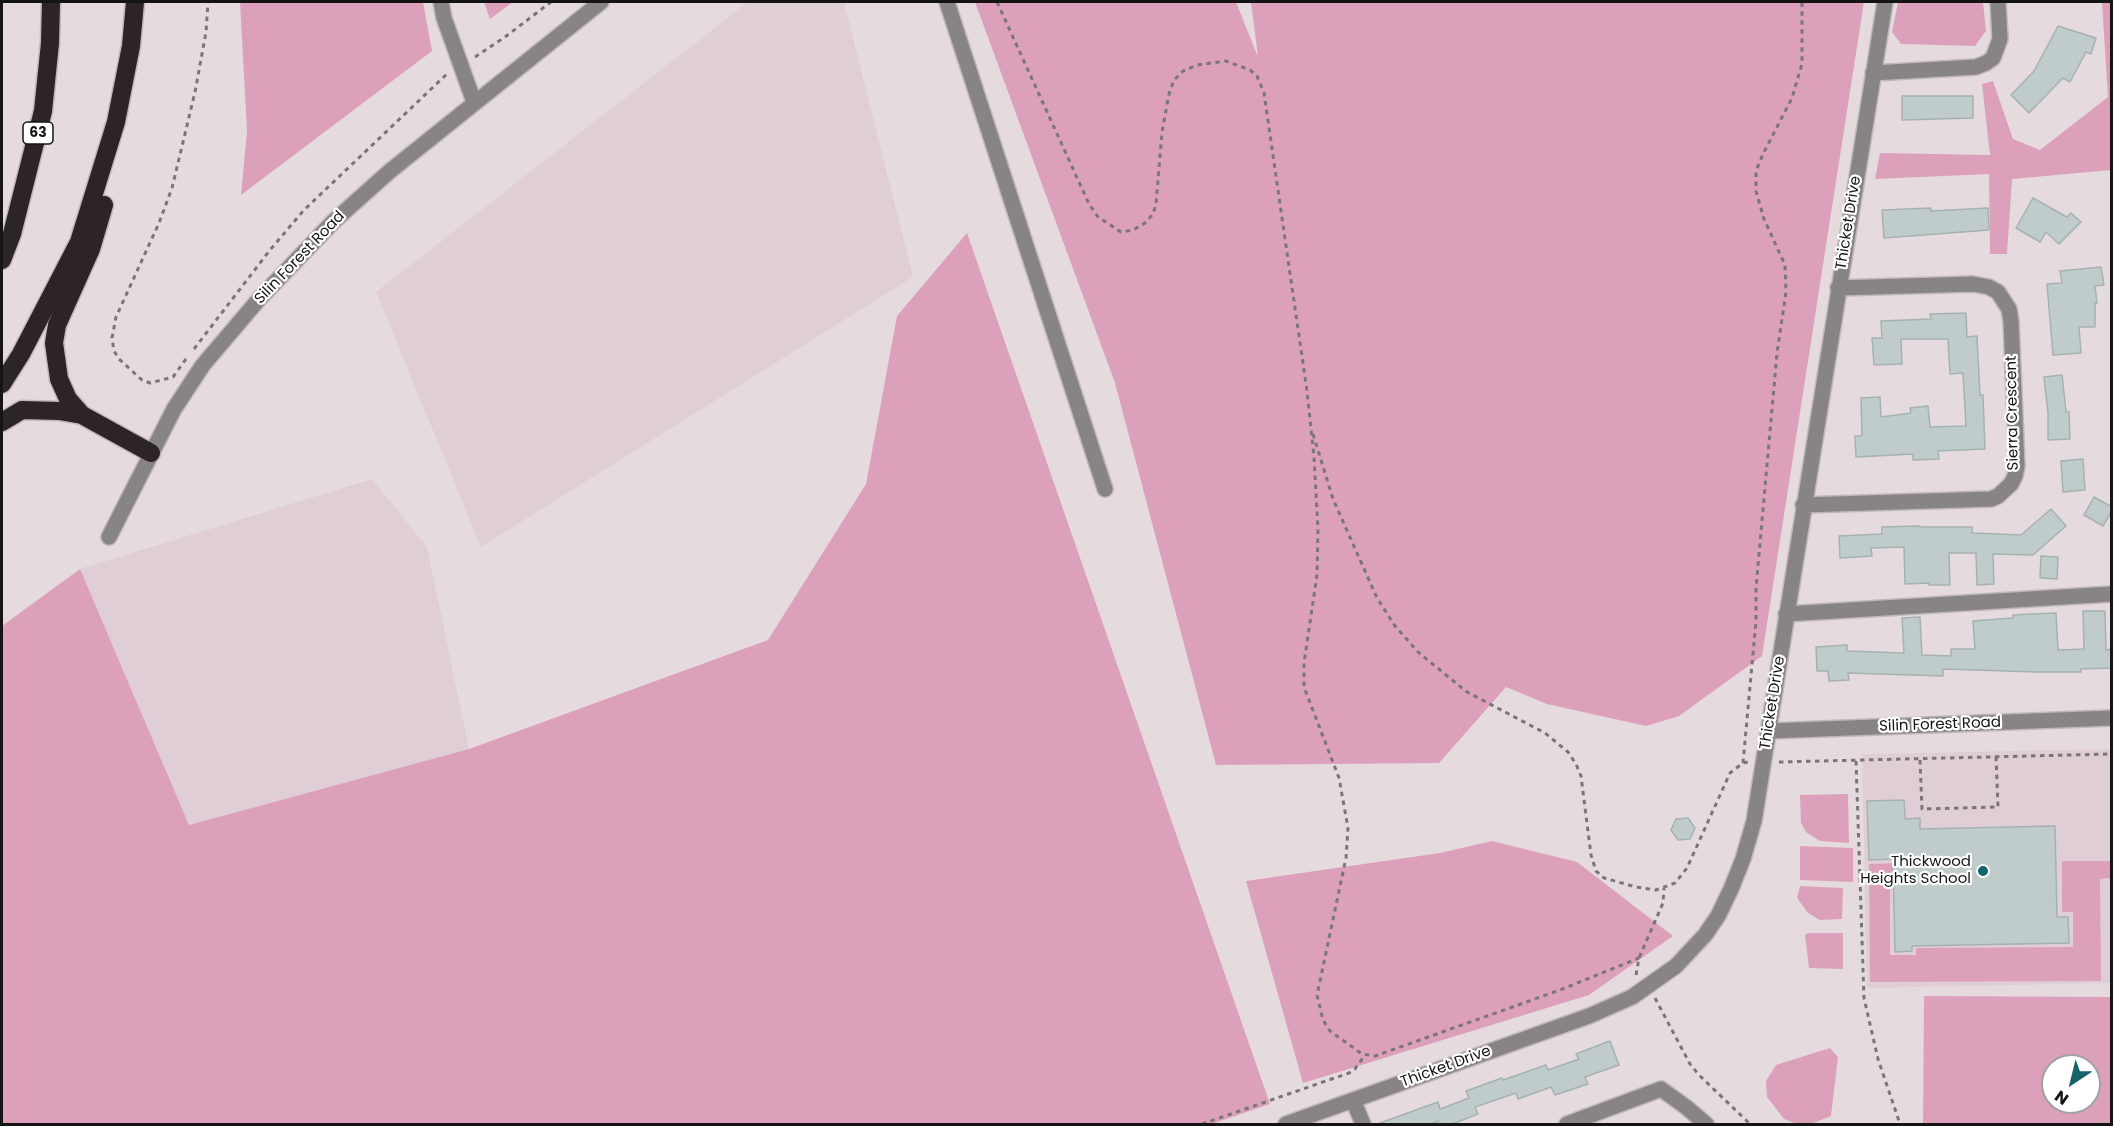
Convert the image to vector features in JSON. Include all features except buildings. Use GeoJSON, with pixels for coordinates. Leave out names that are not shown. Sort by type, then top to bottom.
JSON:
{"type":"FeatureCollection","features":[{"type":"Feature","properties":{"kind":"highway","name":"63"},"geometry":{"type":"LineString","coordinates":[[2,260],[12,234],[43,111],[50,43],[51,2]]}},
{"type":"Feature","properties":{"kind":"highway"},"geometry":{"type":"LineString","coordinates":[[82,415],[68,399],[59,379],[54,343],[57,325],[91,249],[119,156],[135,2]]}},
{"type":"Feature","properties":{"kind":"highway"},"geometry":{"type":"LineString","coordinates":[[2,384],[21,354],[79,242],[116,122],[131,46]]}},
{"type":"Feature","properties":{"kind":"highway"},"geometry":{"type":"LineString","coordinates":[[2,422],[21,410],[59,411],[82,415],[151,453]]}},
{"type":"Feature","properties":{"kind":"street"},"geometry":{"type":"LineString","coordinates":[[441,2],[444,18],[474,102]]}},
{"type":"Feature","properties":{"kind":"street","name":"Silin Forest Road"},"geometry":{"type":"LineString","coordinates":[[109,537],[174,409],[203,365],[260,298],[334,221],[474,102],[601,2]]}},
{"type":"Feature","properties":{"kind":"street"},"geometry":{"type":"LineString","coordinates":[[947,2],[1105,489]]}},
{"type":"Feature","properties":{"kind":"street","name":"Thicket Drive"},"geometry":{"type":"LineString","coordinates":[[1286,1125],[1589,1016],[1632,997],[1676,966],[1705,935],[1718,916],[1743,859],[1754,820],[1885,2]]}},
{"type":"Feature","properties":{"kind":"street"},"geometry":{"type":"LineString","coordinates":[[1873,73],[1976,67],[1986,63],[1993,58],[2000,39],[1998,2]]}},
{"type":"Feature","properties":{"kind":"street","name":"Sierra Crescent"},"geometry":{"type":"LineString","coordinates":[[1803,505],[1991,499],[2011,484],[2017,466],[2011,321],[2009,309],[1998,292],[1989,286],[1973,284],[1838,288]]}},
{"type":"Feature","properties":{"kind":"street"},"geometry":{"type":"LineString","coordinates":[[1786,614],[2112,594]]}},
{"type":"Feature","properties":{"kind":"street","name":"Silin Forest Road"},"geometry":{"type":"LineString","coordinates":[[1769,731],[2112,718]]}},
{"type":"Feature","properties":{"kind":"street"},"geometry":{"type":"LineString","coordinates":[[1567,1125],[1661,1089],[1706,1125]]}},
{"type":"Feature","properties":{"kind":"street"},"geometry":{"type":"LineString","coordinates":[[1353,1100],[1363,1125]]}},
{"type":"Feature","properties":{"kind":"path"},"geometry":{"type":"LineString","coordinates":[[187,359],[172,377],[150,383],[142,380],[119,359],[114,351],[112,338],[116,317],[159,223],[172,188],[195,92],[206,32],[208,2]]}},
{"type":"Feature","properties":{"kind":"path"},"geometry":{"type":"LineString","coordinates":[[194,350],[270,250],[304,210],[451,70],[485,52],[551,2]]}},
{"type":"Feature","properties":{"kind":"path"},"geometry":{"type":"LineString","coordinates":[[997,2],[1089,204],[1098,217],[1121,232],[1133,230],[1145,223],[1153,214],[1156,204],[1162,132],[1174,80],[1190,68],[1214,62],[1226,62],[1250,70],[1261,83],[1266,104],[1311,426],[1318,529],[1317,575],[1304,663],[1304,687],[1339,778],[1348,828],[1346,858],[1317,995],[1319,1008],[1330,1031],[1345,1044],[1365,1055],[1385,1054],[1639,958]]}},
{"type":"Feature","properties":{"kind":"path"},"geometry":{"type":"LineString","coordinates":[[1743,763],[1777,353],[1786,292],[1785,266],[1764,219],[1756,191],[1756,171],[1792,99],[1802,64],[1802,2]]}},
{"type":"Feature","properties":{"kind":"path"},"geometry":{"type":"LineString","coordinates":[[1311,426],[1333,499],[1377,598],[1395,626],[1419,653],[1467,692],[1545,733],[1568,752],[1581,776],[1591,855],[1596,871],[1604,878],[1646,888],[1664,888],[1675,883],[1682,876],[1730,773],[1743,763],[1754,762]]}},
{"type":"Feature","properties":{"kind":"path"},"geometry":{"type":"LineString","coordinates":[[1782,762],[2112,754]]}},
{"type":"Feature","properties":{"kind":"path"},"geometry":{"type":"LineString","coordinates":[[1920,760],[1922,809],[1998,807],[1996,757]]}},
{"type":"Feature","properties":{"kind":"path"},"geometry":{"type":"LineString","coordinates":[[1856,761],[1864,998],[1878,1059],[1900,1125]]}},
{"type":"Feature","properties":{"kind":"path"},"geometry":{"type":"LineString","coordinates":[[1637,978],[1636,967],[1663,903],[1664,888]]}},
{"type":"Feature","properties":{"kind":"path"},"geometry":{"type":"LineString","coordinates":[[1655,999],[1690,1064],[1699,1076],[1750,1125]]}},
{"type":"Feature","properties":{"kind":"path"},"geometry":{"type":"LineString","coordinates":[[1202,1125],[1349,1073],[1355,1070],[1365,1055]]}},
{"type":"Feature","properties":{"kind":"shaded area"},"geometry":{"type":"Polygon","coordinates":[[[240,2],[423,2],[432,51],[241,195],[247,131],[240,2]]]}},
{"type":"Feature","properties":{"kind":"shaded area"},"geometry":{"type":"Polygon","coordinates":[[[484,2],[513,2],[490,19],[484,2]]]}},
{"type":"Feature","properties":{"kind":"shaded area"},"geometry":{"type":"Polygon","coordinates":[[[748,2],[844,2],[913,277],[481,547],[376,292],[748,2]]]}},
{"type":"Feature","properties":{"kind":"shaded area"},"geometry":{"type":"Polygon","coordinates":[[[975,2],[1236,2],[1258,57],[1251,2],[1864,2],[1762,656],[1679,716],[1646,726],[1547,704],[1506,687],[1439,763],[1216,765],[1115,383],[975,2]]]}},
{"type":"Feature","properties":{"kind":"shaded area"},"geometry":{"type":"Polygon","coordinates":[[[1898,2],[1983,2],[1986,31],[1975,46],[1901,44],[1892,32],[1898,2]]]}},
{"type":"Feature","properties":{"kind":"shaded area"},"geometry":{"type":"Polygon","coordinates":[[[2102,2],[2111,2],[2111,170],[2012,179],[2007,254],[1990,254],[1989,174],[1875,179],[1880,153],[1990,155],[1982,84],[1993,81],[2013,139],[2040,150],[2108,97],[2102,2]]]}},
{"type":"Feature","properties":{"kind":"shaded area"},"geometry":{"type":"Polygon","coordinates":[[[967,233],[1270,1104],[1212,1124],[2,1124],[2,626],[80,569],[189,825],[469,749],[768,640],[866,484],[897,316],[967,233]]]}},
{"type":"Feature","properties":{"kind":"shaded area"},"geometry":{"type":"Polygon","coordinates":[[[372,479],[427,547],[469,749],[189,825],[80,569],[372,479]]]}},
{"type":"Feature","properties":{"kind":"shaded area"},"geometry":{"type":"Polygon","coordinates":[[[2111,749],[2111,983],[1867,988],[1862,754],[2111,749]]]}},
{"type":"Feature","properties":{"kind":"shaded area"},"geometry":{"type":"Polygon","coordinates":[[[1848,794],[1849,843],[1820,841],[1806,832],[1801,823],[1800,795],[1848,794]]]}},
{"type":"Feature","properties":{"kind":"shaded area"},"geometry":{"type":"Polygon","coordinates":[[[1492,841],[1577,862],[1673,936],[1589,995],[1303,1083],[1246,881],[1440,853],[1492,841]]]}},
{"type":"Feature","properties":{"kind":"shaded area"},"geometry":{"type":"Polygon","coordinates":[[[1800,846],[1853,848],[1853,882],[1800,880],[1800,846]]]}},
{"type":"Feature","properties":{"kind":"shaded area"},"geometry":{"type":"Polygon","coordinates":[[[2062,861],[2111,861],[2111,878],[2100,879],[2101,981],[1870,982],[1869,864],[1899,863],[1899,880],[1890,880],[1890,955],[1916,955],[1916,948],[2073,947],[2073,912],[2062,912],[2062,861]]]}},
{"type":"Feature","properties":{"kind":"shaded area"},"geometry":{"type":"Polygon","coordinates":[[[1800,886],[1843,888],[1842,919],[1820,920],[1808,913],[1797,898],[1800,886]]]}},
{"type":"Feature","properties":{"kind":"shaded area"},"geometry":{"type":"Polygon","coordinates":[[[1808,933],[1843,933],[1843,969],[1809,968],[1805,935],[1808,933]]]}},
{"type":"Feature","properties":{"kind":"shaded area"},"geometry":{"type":"Polygon","coordinates":[[[1924,996],[2111,997],[2111,1124],[1923,1124],[1924,996]]]}},
{"type":"Feature","properties":{"kind":"shaded area"},"geometry":{"type":"Polygon","coordinates":[[[1830,1048],[1838,1057],[1831,1116],[1811,1124],[1797,1124],[1784,1119],[1767,1097],[1766,1081],[1776,1065],[1830,1048]]]}},
{"type":"Feature","properties":{"kind":"place","name":"Thickwood Heights School"},"geometry":{"type":"Point","coordinates":[1983,871]}}]}
